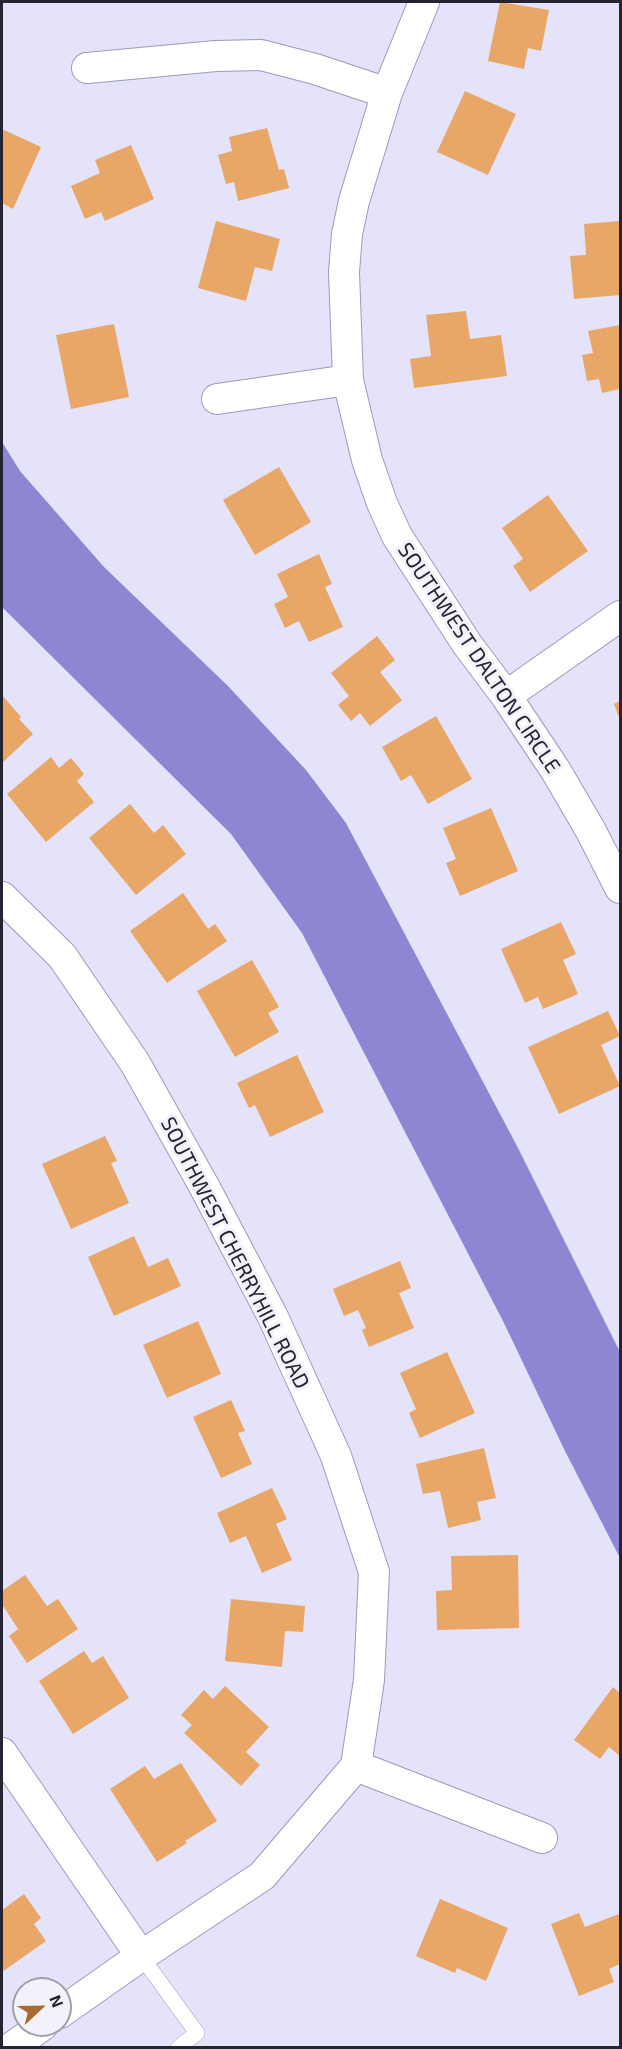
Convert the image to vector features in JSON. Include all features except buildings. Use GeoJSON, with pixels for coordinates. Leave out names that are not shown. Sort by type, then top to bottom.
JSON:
{"type":"FeatureCollection","features":[{"type":"Feature","properties":{"kind":"street","name":"SOUTHWEST DALTON CIRCLE"},"geometry":{"type":"LineString","coordinates":[[424,2],[387,93],[363,167],[347,234],[344,272],[348,380],[367,459],[382,502],[398,536],[467,644],[506,696],[556,771],[621,888]]}},
{"type":"Feature","properties":{"kind":"street"},"geometry":{"type":"LineString","coordinates":[[87,68],[216,56],[261,55],[315,69],[387,93]]}},
{"type":"Feature","properties":{"kind":"street"},"geometry":{"type":"LineString","coordinates":[[217,399],[348,380]]}},
{"type":"Feature","properties":{"kind":"street"},"geometry":{"type":"LineString","coordinates":[[506,696],[621,616]]}},
{"type":"Feature","properties":{"kind":"street","name":"SOUTHWEST CHERRYHILL ROAD"},"geometry":{"type":"LineString","coordinates":[[2,897],[62,956],[135,1063],[204,1185],[273,1317],[336,1456],[374,1572],[369,1680],[356,1766]]}},
{"type":"Feature","properties":{"kind":"street"},"geometry":{"type":"LineString","coordinates":[[2,1753],[141,1956]]}},
{"type":"Feature","properties":{"kind":"street"},"geometry":{"type":"LineString","coordinates":[[72,2005],[262,1876],[356,1766],[542,1838]]}},
{"type":"Feature","properties":{"kind":"street"},"geometry":{"type":"LineString","coordinates":[[12,2048],[27,2037]]}},
{"type":"Feature","properties":{"kind":"lane"},"geometry":{"type":"LineString","coordinates":[[141,1956],[197,2033],[178,2048]]}},
{"type":"Feature","properties":{"kind":"shaded area"},"geometry":{"type":"Polygon","coordinates":[[[2,442],[20,471],[104,567],[228,686],[306,770],[346,823],[517,1146],[620,1352],[620,1558],[565,1451],[504,1323],[302,933],[231,834],[2,607],[2,442]]]}}]}
